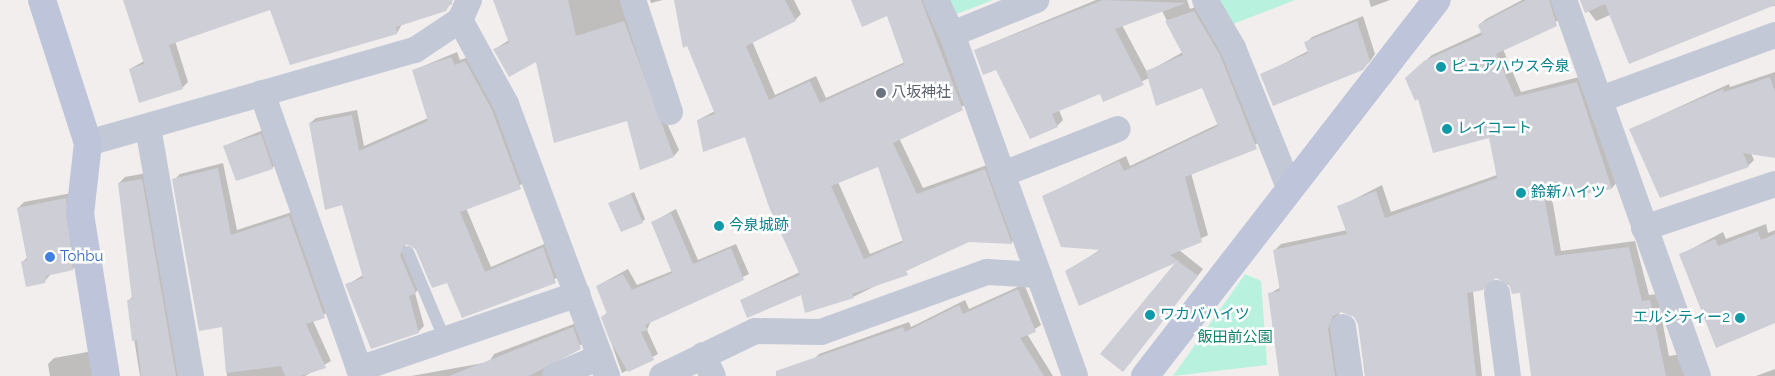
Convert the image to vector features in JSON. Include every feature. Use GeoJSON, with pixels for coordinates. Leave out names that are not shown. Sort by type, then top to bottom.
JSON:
{"type":"FeatureCollection","features":[{"type":"Feature","properties":{"kind":"street"},"geometry":{"type":"LineString","coordinates":[[42,0],[88,143],[80,214],[106,376]]}},
{"type":"Feature","properties":{"kind":"street"},"geometry":{"type":"LineString","coordinates":[[632,0],[670,112]]}},
{"type":"Feature","properties":{"kind":"street"},"geometry":{"type":"LineString","coordinates":[[936,0],[952,34],[1075,376]]}},
{"type":"Feature","properties":{"kind":"street"},"geometry":{"type":"LineString","coordinates":[[952,34],[1036,0]]}},
{"type":"Feature","properties":{"kind":"street"},"geometry":{"type":"LineString","coordinates":[[1204,0],[1233,48],[1289,188]]}},
{"type":"Feature","properties":{"kind":"street"},"geometry":{"type":"LineString","coordinates":[[1145,376],[1289,188],[1437,0]]}},
{"type":"Feature","properties":{"kind":"street"},"geometry":{"type":"LineString","coordinates":[[1564,0],[1601,99],[1644,228],[1698,376]]}},
{"type":"Feature","properties":{"kind":"street"},"geometry":{"type":"LineString","coordinates":[[88,143],[415,50],[465,10],[506,104],[604,366],[555,376]]}},
{"type":"Feature","properties":{"kind":"street"},"geometry":{"type":"LineString","coordinates":[[1601,99],[1775,35]]}},
{"type":"Feature","properties":{"kind":"street"},"geometry":{"type":"LineString","coordinates":[[262,94],[359,369],[578,294]]}},
{"type":"Feature","properties":{"kind":"street"},"geometry":{"type":"LineString","coordinates":[[148,127],[191,376]]}},
{"type":"Feature","properties":{"kind":"street"},"geometry":{"type":"LineString","coordinates":[[1003,174],[1118,129]]}},
{"type":"Feature","properties":{"kind":"street"},"geometry":{"type":"LineString","coordinates":[[1644,228],[1775,184]]}},
{"type":"Feature","properties":{"kind":"street"},"geometry":{"type":"LineString","coordinates":[[662,376],[708,366],[755,331],[821,332],[987,272],[1039,275]]}},
{"type":"Feature","properties":{"kind":"street"},"geometry":{"type":"LineString","coordinates":[[1497,294],[1508,376]]}},
{"type":"Feature","properties":{"kind":"street"},"geometry":{"type":"LineString","coordinates":[[1343,327],[1350,376]]}},
{"type":"Feature","properties":{"kind":"lane"},"geometry":{"type":"LineString","coordinates":[[408,252],[445,340]]}},
{"type":"Feature","properties":{"kind":"green space"},"geometry":{"type":"Polygon","coordinates":[[[948,0],[993,0],[954,15],[948,0]]]}},
{"type":"Feature","properties":{"kind":"green space"},"geometry":{"type":"Polygon","coordinates":[[[1219,0],[1295,0],[1233,24],[1219,0]]]}},
{"type":"Feature","properties":{"kind":"green space","name":"飯田前公園"},"geometry":{"type":"Polygon","coordinates":[[[1245,274],[1261,281],[1267,365],[1173,376],[1245,274]]]}},
{"type":"Feature","properties":{"kind":"building"},"geometry":{"type":"Polygon","coordinates":[[[123,0],[453,0],[446,11],[396,27],[397,34],[290,65],[270,10],[169,45],[183,89],[139,103],[129,69],[144,64],[123,0]]]}},
{"type":"Feature","properties":{"kind":"building"},"geometry":{"type":"Polygon","coordinates":[[[493,0],[568,0],[576,36],[624,21],[674,157],[640,170],[627,121],[554,143],[536,62],[509,77],[493,49],[509,43],[493,0]]]}},
{"type":"Feature","properties":{"kind":"building"},"geometry":{"type":"Polygon","coordinates":[[[674,0],[785,0],[796,21],[746,46],[769,100],[810,81],[820,103],[904,64],[887,16],[862,27],[851,0],[921,0],[963,110],[893,143],[917,194],[985,169],[1012,244],[969,242],[906,271],[908,275],[852,294],[854,298],[805,313],[801,295],[747,318],[740,300],[800,275],[769,207],[745,137],[703,152],[697,120],[715,114],[687,46],[683,48],[674,0]],[[878,167],[831,186],[864,259],[903,242],[878,167]]]}},
{"type":"Feature","properties":{"kind":"building"},"geometry":{"type":"Polygon","coordinates":[[[1103,0],[1186,3],[1115,29],[1144,85],[1103,102],[1100,94],[1052,114],[1058,127],[1030,139],[996,70],[983,75],[974,50],[1103,0]]]}},
{"type":"Feature","properties":{"kind":"building"},"geometry":{"type":"Polygon","coordinates":[[[1526,0],[1549,0],[1557,26],[1496,54],[1515,97],[1577,82],[1612,189],[1545,200],[1555,256],[1629,247],[1642,301],[1650,300],[1666,376],[1531,376],[1520,293],[1512,294],[1509,284],[1496,278],[1483,290],[1467,293],[1476,376],[1365,376],[1358,324],[1354,317],[1341,312],[1333,316],[1328,329],[1335,376],[1279,376],[1268,293],[1280,291],[1273,250],[1347,234],[1337,206],[1376,191],[1385,218],[1497,178],[1489,138],[1433,153],[1418,99],[1415,101],[1405,78],[1424,61],[1482,35],[1478,25],[1526,0]]]}},
{"type":"Feature","properties":{"kind":"building"},"geometry":{"type":"Polygon","coordinates":[[[1580,0],[1775,0],[1775,5],[1629,64],[1605,4],[1585,13],[1580,0]]]}},
{"type":"Feature","properties":{"kind":"building"},"geometry":{"type":"Polygon","coordinates":[[[1194,11],[1220,55],[1257,149],[1185,177],[1202,242],[1170,255],[1198,276],[1123,372],[1100,354],[1175,263],[1079,306],[1065,271],[1101,250],[1061,247],[1042,196],[1119,161],[1124,171],[1218,126],[1202,88],[1156,106],[1146,71],[1183,55],[1165,21],[1194,11]]]}},
{"type":"Feature","properties":{"kind":"building"},"geometry":{"type":"Polygon","coordinates":[[[1357,21],[1370,61],[1363,70],[1273,106],[1260,74],[1308,53],[1304,42],[1357,21]]]}},
{"type":"Feature","properties":{"kind":"building"},"geometry":{"type":"Polygon","coordinates":[[[451,57],[455,65],[465,61],[492,110],[521,189],[460,212],[485,272],[543,247],[556,283],[462,318],[447,283],[432,288],[415,248],[405,244],[400,255],[416,293],[409,296],[419,333],[371,349],[345,284],[363,278],[342,205],[325,210],[309,123],[352,115],[359,151],[428,121],[412,70],[451,57]]]}},
{"type":"Feature","properties":{"kind":"building"},"geometry":{"type":"Polygon","coordinates":[[[1770,77],[1775,92],[1775,158],[1743,153],[1749,167],[1660,198],[1629,129],[1723,89],[1724,92],[1770,77]]]}},
{"type":"Feature","properties":{"kind":"building"},"geometry":{"type":"Polygon","coordinates":[[[261,134],[273,169],[236,181],[223,146],[261,134]]]}},
{"type":"Feature","properties":{"kind":"building"},"geometry":{"type":"Polygon","coordinates":[[[218,168],[231,235],[289,216],[325,318],[306,324],[326,368],[301,376],[285,376],[281,366],[226,373],[222,327],[199,331],[172,179],[218,168]]]}},
{"type":"Feature","properties":{"kind":"building"},"geometry":{"type":"Polygon","coordinates":[[[142,179],[176,376],[141,376],[137,340],[132,341],[127,300],[132,299],[118,183],[142,179]]]}},
{"type":"Feature","properties":{"kind":"building"},"geometry":{"type":"Polygon","coordinates":[[[631,194],[643,223],[621,232],[608,203],[631,194]]]}},
{"type":"Feature","properties":{"kind":"building"},"geometry":{"type":"Polygon","coordinates":[[[66,198],[73,270],[46,276],[45,283],[26,287],[21,262],[27,260],[17,208],[66,198]]]}},
{"type":"Feature","properties":{"kind":"building"},"geometry":{"type":"Polygon","coordinates":[[[671,213],[693,264],[731,248],[744,280],[645,325],[648,330],[641,332],[654,360],[628,372],[610,341],[601,317],[607,314],[596,286],[623,274],[632,290],[672,273],[651,222],[671,213]]]}},
{"type":"Feature","properties":{"kind":"building"},"geometry":{"type":"Polygon","coordinates":[[[1758,231],[1761,240],[1775,234],[1775,323],[1716,348],[1679,254],[1715,239],[1718,246],[1758,231]]]}},
{"type":"Feature","properties":{"kind":"building"},"geometry":{"type":"Polygon","coordinates":[[[1018,289],[1036,332],[1020,338],[1044,376],[776,376],[776,371],[903,327],[905,332],[959,305],[963,314],[1018,289]]]}},
{"type":"Feature","properties":{"kind":"building"},"geometry":{"type":"Polygon","coordinates":[[[573,327],[581,349],[529,376],[449,376],[573,327]]]}},
{"type":"Feature","properties":{"kind":"place","name":"ピュアハウス今泉"},"geometry":{"type":"Point","coordinates":[1441,67]}},
{"type":"Feature","properties":{"kind":"place","name":"八坂神社"},"geometry":{"type":"Point","coordinates":[881,93]}},
{"type":"Feature","properties":{"kind":"place","name":"レイコート"},"geometry":{"type":"Point","coordinates":[1447,129]}},
{"type":"Feature","properties":{"kind":"place","name":"鈴新ハイツ"},"geometry":{"type":"Point","coordinates":[1521,193]}},
{"type":"Feature","properties":{"kind":"place","name":"今泉城跡"},"geometry":{"type":"Point","coordinates":[719,226]}},
{"type":"Feature","properties":{"kind":"place","name":"Tohbu"},"geometry":{"type":"Point","coordinates":[50,257]}},
{"type":"Feature","properties":{"kind":"place","name":"ワカバハイツ"},"geometry":{"type":"Point","coordinates":[1150,315]}},
{"type":"Feature","properties":{"kind":"place","name":"エルシティー2"},"geometry":{"type":"Point","coordinates":[1740,318]}}]}
